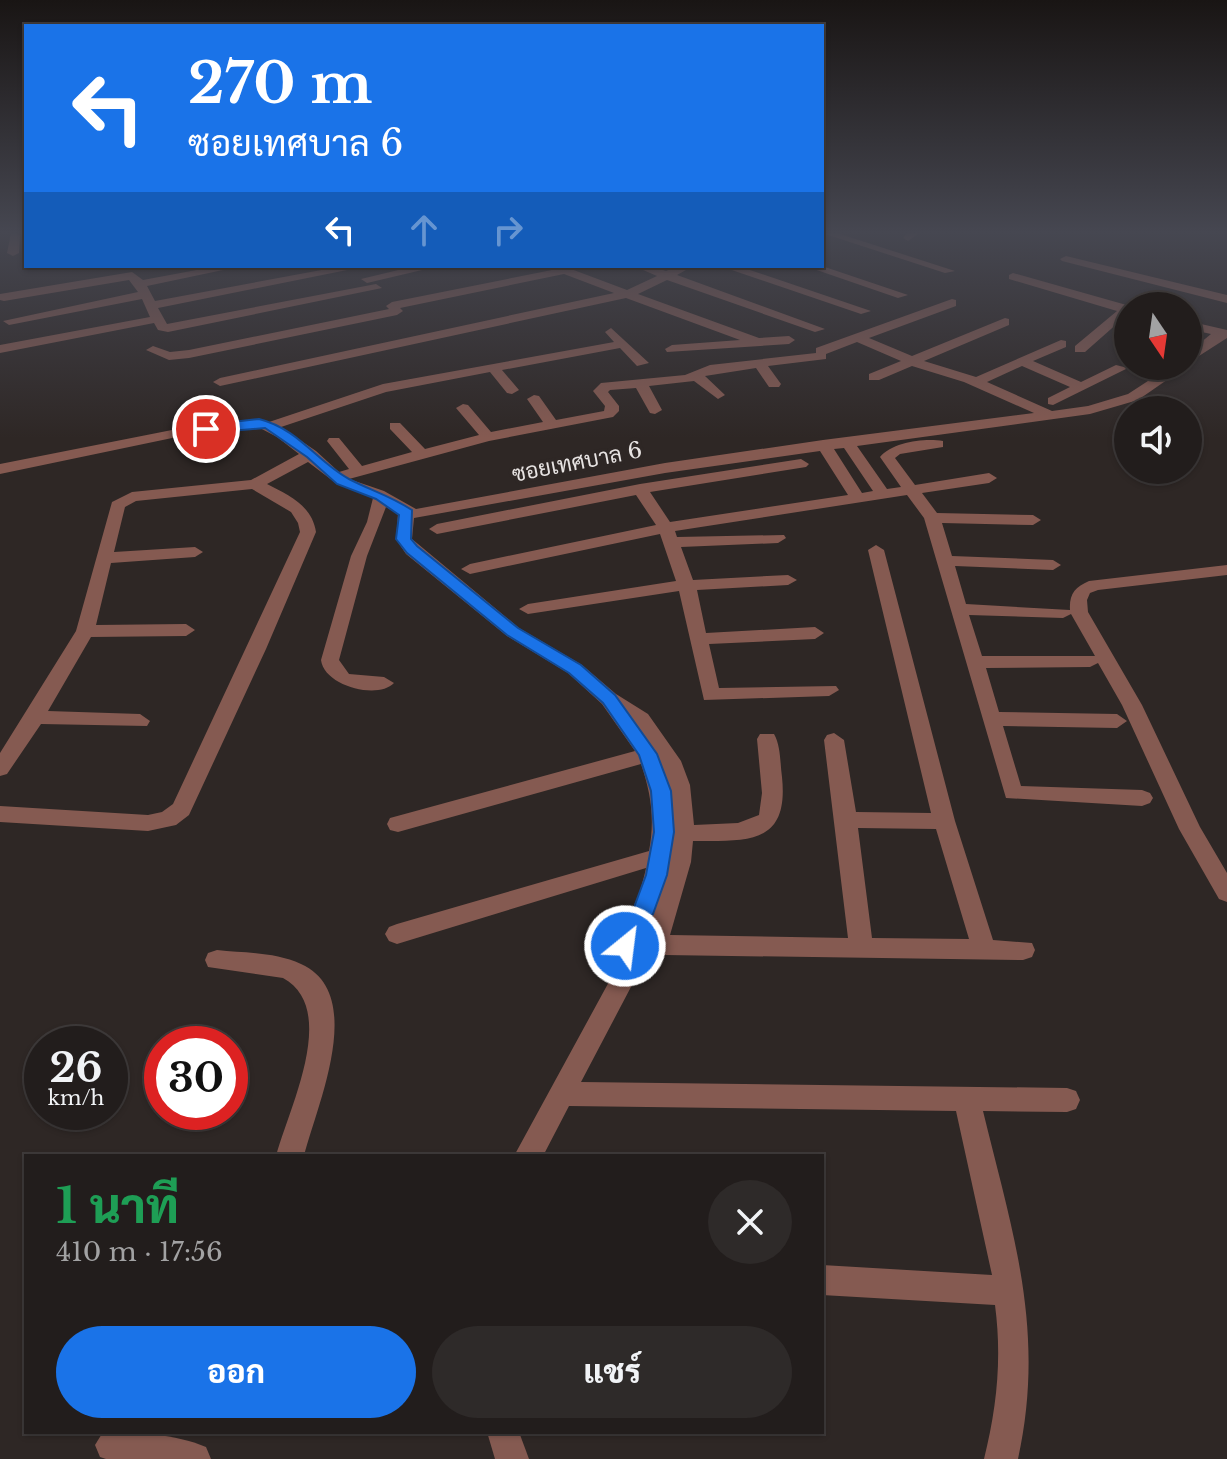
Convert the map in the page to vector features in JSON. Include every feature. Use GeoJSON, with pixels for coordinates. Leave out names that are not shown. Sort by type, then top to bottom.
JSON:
{"type":"FeatureCollection","features":[{"type":"Feature","properties":{"kind":"street"},"geometry":{"type":"LineString","coordinates":[[9,321],[147,301]]}},
{"type":"Feature","properties":{"kind":"street"},"geometry":{"type":"LineString","coordinates":[[148,301],[162,327],[176,328],[295,301]]}},
{"type":"Feature","properties":{"kind":"street"},"geometry":{"type":"LineString","coordinates":[[0,349],[148,301]]}},
{"type":"Feature","properties":{"kind":"street"},"geometry":{"type":"LineString","coordinates":[[388,301],[436,352]]}},
{"type":"Feature","properties":{"kind":"street"},"geometry":{"type":"LineString","coordinates":[[220,382],[461,301]]}},
{"type":"Feature","properties":{"kind":"street"},"geometry":{"type":"LineString","coordinates":[[153,350],[169,356],[189,354],[406,320],[567,301]]}},
{"type":"Feature","properties":{"kind":"street"},"geometry":{"type":"LineString","coordinates":[[646,301],[757,342]]}},
{"type":"Feature","properties":{"kind":"street"},"geometry":{"type":"LineString","coordinates":[[740,301],[819,329]]}},
{"type":"Feature","properties":{"kind":"street"},"geometry":{"type":"LineString","coordinates":[[834,301],[865,311]]}},
{"type":"Feature","properties":{"kind":"street"},"geometry":{"type":"LineString","coordinates":[[1087,301],[1114,307]]}},
{"type":"Feature","properties":{"kind":"street"},"geometry":{"type":"LineString","coordinates":[[337,477],[488,437],[608,414],[612,406],[600,391],[601,388],[697,377],[710,369],[821,354],[952,303]]}},
{"type":"Feature","properties":{"kind":"street"},"geometry":{"type":"LineString","coordinates":[[1080,349],[1114,321]]}},
{"type":"Feature","properties":{"kind":"street"},"geometry":{"type":"LineString","coordinates":[[874,377],[1005,322]]}},
{"type":"Feature","properties":{"kind":"street"},"geometry":{"type":"LineString","coordinates":[[1202,328],[1224,334]]}},
{"type":"Feature","properties":{"kind":"street"},"geometry":{"type":"LineString","coordinates":[[611,332],[642,363]]}},
{"type":"Feature","properties":{"kind":"street"},"geometry":{"type":"LineString","coordinates":[[1202,349],[1224,334]]}},
{"type":"Feature","properties":{"kind":"street"},"geometry":{"type":"LineString","coordinates":[[858,338],[911,361],[1051,408],[1081,387],[1114,371]]}},
{"type":"Feature","properties":{"kind":"street"},"geometry":{"type":"LineString","coordinates":[[672,349],[789,340]]}},
{"type":"Feature","properties":{"kind":"street"},"geometry":{"type":"LineString","coordinates":[[0,469],[177,433],[247,424],[270,426],[383,388],[623,344]]}},
{"type":"Feature","properties":{"kind":"street"},"geometry":{"type":"LineString","coordinates":[[976,382],[1061,344]]}},
{"type":"Feature","properties":{"kind":"street"},"geometry":{"type":"LineString","coordinates":[[1021,361],[1081,387]]}},
{"type":"Feature","properties":{"kind":"street"},"geometry":{"type":"LineString","coordinates":[[759,363],[774,384]]}},
{"type":"Feature","properties":{"kind":"street"},"geometry":{"type":"LineString","coordinates":[[492,367],[512,390]]}},
{"type":"Feature","properties":{"kind":"street"},"geometry":{"type":"LineString","coordinates":[[697,377],[718,395]]}},
{"type":"Feature","properties":{"kind":"street","name":"ซอยเทศบาล 6"},"geometry":{"type":"LineString","coordinates":[[375,522],[405,519],[665,468],[1051,408],[1108,406],[1133,397],[1159,380]]}},
{"type":"Feature","properties":{"kind":"street"},"geometry":{"type":"LineString","coordinates":[[640,382],[655,410]]}},
{"type":"Feature","properties":{"kind":"street"},"geometry":{"type":"LineString","coordinates":[[534,399],[552,425]]}},
{"type":"Feature","properties":{"kind":"street"},"geometry":{"type":"LineString","coordinates":[[1108,406],[1114,410]]}},
{"type":"Feature","properties":{"kind":"street"},"geometry":{"type":"LineString","coordinates":[[463,408],[488,437]]}},
{"type":"Feature","properties":{"kind":"street"},"geometry":{"type":"LineString","coordinates":[[270,426],[311,454],[337,477],[381,496],[405,519],[404,539],[412,550],[513,632],[575,669],[609,699],[657,752],[661,791],[674,832],[651,944],[560,1094],[529,1154]]}},
{"type":"Feature","properties":{"kind":"street"},"geometry":{"type":"LineString","coordinates":[[395,426],[422,454]]}},
{"type":"Feature","properties":{"kind":"street"},"geometry":{"type":"LineString","coordinates":[[334,441],[358,471]]}},
{"type":"Feature","properties":{"kind":"street"},"geometry":{"type":"LineString","coordinates":[[847,442],[883,494]]}},
{"type":"Feature","properties":{"kind":"street"},"geometry":{"type":"LineString","coordinates":[[950,443],[896,450],[887,457],[932,518],[1013,793],[1142,798]]}},
{"type":"Feature","properties":{"kind":"street"},"geometry":{"type":"LineString","coordinates":[[823,444],[858,498]]}},
{"type":"Feature","properties":{"kind":"street"},"geometry":{"type":"LineString","coordinates":[[0,769],[35,717],[85,631],[118,505],[123,499],[255,484],[311,454]]}},
{"type":"Feature","properties":{"kind":"street"},"geometry":{"type":"LineString","coordinates":[[437,529],[640,489],[801,464]]}},
{"type":"Feature","properties":{"kind":"street"},"geometry":{"type":"LineString","coordinates":[[470,569],[670,535],[858,498],[989,478]]}},
{"type":"Feature","properties":{"kind":"street"},"geometry":{"type":"LineString","coordinates":[[0,814],[148,823],[168,819],[181,809],[257,649],[308,532],[308,520],[302,512],[255,484]]}},
{"type":"Feature","properties":{"kind":"street"},"geometry":{"type":"LineString","coordinates":[[640,489],[670,535],[687,586],[711,695],[829,690]]}},
{"type":"Feature","properties":{"kind":"street"},"geometry":{"type":"LineString","coordinates":[[381,496],[375,522],[359,556],[330,660],[331,667],[344,680],[384,683]]}},
{"type":"Feature","properties":{"kind":"street"},"geometry":{"type":"LineString","coordinates":[[932,518],[1033,520]]}},
{"type":"Feature","properties":{"kind":"street"},"geometry":{"type":"LineString","coordinates":[[670,535],[778,538]]}},
{"type":"Feature","properties":{"kind":"street"},"geometry":{"type":"LineString","coordinates":[[876,550],[944,821],[984,949]]}},
{"type":"Feature","properties":{"kind":"street"},"geometry":{"type":"LineString","coordinates":[[104,558],[195,552]]}},
{"type":"Feature","properties":{"kind":"street"},"geometry":{"type":"LineString","coordinates":[[944,561],[1053,565]]}},
{"type":"Feature","properties":{"kind":"street"},"geometry":{"type":"LineString","coordinates":[[1227,570],[1095,585],[1083,590],[1078,600],[1079,612],[1132,705],[1190,829],[1227,893]]}},
{"type":"Feature","properties":{"kind":"street"},"geometry":{"type":"LineString","coordinates":[[528,609],[687,586],[788,580]]}},
{"type":"Feature","properties":{"kind":"street"},"geometry":{"type":"LineString","coordinates":[[959,609],[1063,613]]}},
{"type":"Feature","properties":{"kind":"street"},"geometry":{"type":"LineString","coordinates":[[85,631],[186,630]]}},
{"type":"Feature","properties":{"kind":"street"},"geometry":{"type":"LineString","coordinates":[[698,639],[815,633]]}},
{"type":"Feature","properties":{"kind":"street"},"geometry":{"type":"LineString","coordinates":[[975,662],[1090,661]]}},
{"type":"Feature","properties":{"kind":"street"},"geometry":{"type":"LineString","coordinates":[[35,717],[140,721]]}},
{"type":"Feature","properties":{"kind":"street"},"geometry":{"type":"LineString","coordinates":[[991,719],[1117,721]]}},
{"type":"Feature","properties":{"kind":"street"},"geometry":{"type":"LineString","coordinates":[[674,832],[737,831],[759,828],[768,820],[772,807],[767,739]]}},
{"type":"Feature","properties":{"kind":"street"},"geometry":{"type":"LineString","coordinates":[[834,740],[861,948]]}},
{"type":"Feature","properties":{"kind":"street"},"geometry":{"type":"LineString","coordinates":[[398,824],[657,752]]}},
{"type":"Feature","properties":{"kind":"street"},"geometry":{"type":"LineString","coordinates":[[846,820],[944,821]]}},
{"type":"Feature","properties":{"kind":"street"},"geometry":{"type":"LineString","coordinates":[[397,934],[647,859],[669,861]]}},
{"type":"Feature","properties":{"kind":"street"},"geometry":{"type":"LineString","coordinates":[[669,861],[642,914],[628,928],[623,940],[625,946],[1023,950]]}},
{"type":"Feature","properties":{"kind":"street"},"geometry":{"type":"LineString","coordinates":[[217,960],[274,966],[301,975],[320,1002],[320,1058],[313,1088],[294,1134],[290,1154]]}},
{"type":"Feature","properties":{"kind":"street"},"geometry":{"type":"LineString","coordinates":[[560,1094],[1067,1100]]}},
{"type":"Feature","properties":{"kind":"street"},"geometry":{"type":"LineString","coordinates":[[967,1099],[1009,1291],[1013,1329],[1012,1426],[1001,1459]]}},
{"type":"Feature","properties":{"kind":"street"},"geometry":{"type":"LineString","coordinates":[[824,1280],[1009,1291]]}},
{"type":"Feature","properties":{"kind":"street"},"geometry":{"type":"LineString","coordinates":[[504,1434],[512,1459]]}},
{"type":"Feature","properties":{"kind":"street"},"geometry":{"type":"LineString","coordinates":[[112,1445],[192,1459]]}},
{"type":"Feature","properties":{"kind":"route"},"geometry":{"type":"LineString","coordinates":[[206,429],[259,423],[270,426],[311,454],[342,481],[381,496],[406,513],[404,539],[412,550],[513,632],[575,669],[609,699],[648,754],[661,791],[664,832],[656,875],[642,914],[624,934],[625,946]]}}]}
